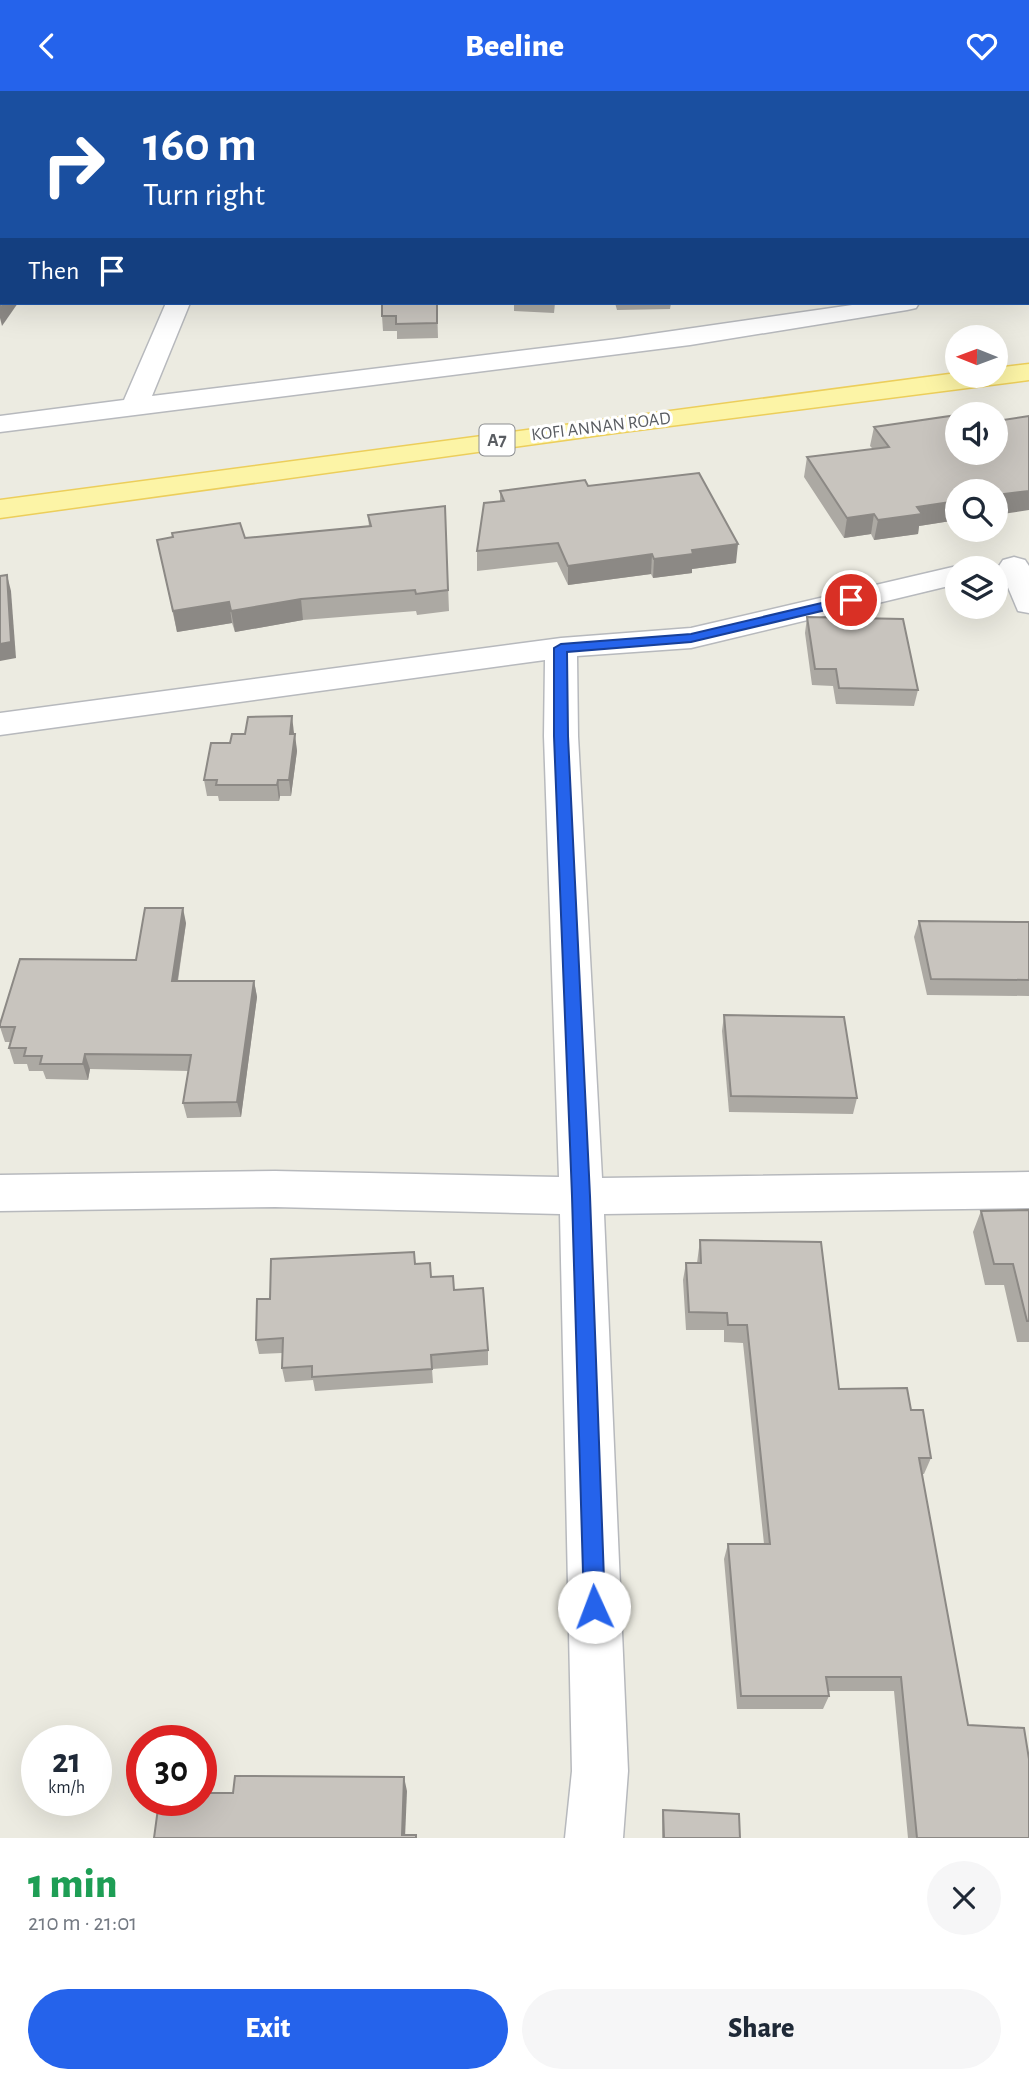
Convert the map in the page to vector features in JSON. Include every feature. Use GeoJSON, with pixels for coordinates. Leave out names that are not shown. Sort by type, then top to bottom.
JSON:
{"type":"FeatureCollection","features":[{"type":"Feature","properties":{"kind":"main road","name":"KOFI ANNAN ROAD"},"geometry":{"type":"LineString","coordinates":[[1008,374],[1029,372]]}},
{"type":"Feature","properties":{"kind":"main road","name":"KOFI ANNAN ROAD"},"geometry":{"type":"LineString","coordinates":[[0,509],[945,382]]}},
{"type":"Feature","properties":{"kind":"street"},"geometry":{"type":"LineString","coordinates":[[134,408],[177,305]]}},
{"type":"Feature","properties":{"kind":"street"},"geometry":{"type":"LineString","coordinates":[[0,424],[264,389],[638,345],[803,322],[896,305]]}},
{"type":"Feature","properties":{"kind":"street"},"geometry":{"type":"LineString","coordinates":[[1012,566],[1029,604]]}},
{"type":"Feature","properties":{"kind":"street"},"geometry":{"type":"LineString","coordinates":[[0,724],[561,648],[691,638],[945,578]]}},
{"type":"Feature","properties":{"kind":"street"},"geometry":{"type":"LineString","coordinates":[[561,648],[561,750],[581,1196],[600,1771],[594,1838]]}},
{"type":"Feature","properties":{"kind":"street"},"geometry":{"type":"LineString","coordinates":[[0,1193],[275,1189],[581,1196],[1029,1190]]}},
{"type":"Feature","properties":{"kind":"building"},"geometry":{"type":"Polygon","coordinates":[[[382,305],[437,305],[437,323],[396,324],[396,316],[382,316],[382,305]]]}},
{"type":"Feature","properties":{"kind":"building"},"geometry":{"type":"Polygon","coordinates":[[[1029,416],[1029,491],[1008,494],[1008,479],[945,479],[945,503],[917,507],[922,514],[878,520],[874,514],[847,518],[807,457],[889,447],[874,427],[945,417],[945,465],[1008,465],[1008,419],[1029,416]]]}},
{"type":"Feature","properties":{"kind":"building"},"geometry":{"type":"Polygon","coordinates":[[[699,473],[738,544],[692,550],[693,554],[654,559],[652,554],[568,566],[558,543],[477,551],[484,503],[504,501],[500,491],[585,480],[588,486],[699,473]]]}},
{"type":"Feature","properties":{"kind":"building"},"geometry":{"type":"Polygon","coordinates":[[[445,506],[448,590],[301,599],[231,611],[229,602],[173,611],[157,540],[173,537],[172,533],[240,523],[245,538],[371,526],[368,515],[445,506]]]}},
{"type":"Feature","properties":{"kind":"building"},"geometry":{"type":"Polygon","coordinates":[[[7,575],[11,642],[0,644],[0,576],[7,575]]]}},
{"type":"Feature","properties":{"kind":"building"},"geometry":{"type":"Polygon","coordinates":[[[807,617],[903,619],[918,690],[839,688],[836,669],[815,669],[807,617]]]}},
{"type":"Feature","properties":{"kind":"building"},"geometry":{"type":"Polygon","coordinates":[[[292,716],[290,734],[295,734],[289,780],[278,780],[277,785],[216,785],[217,780],[204,780],[211,743],[230,743],[232,734],[245,734],[248,717],[292,716]]]}},
{"type":"Feature","properties":{"kind":"building"},"geometry":{"type":"Polygon","coordinates":[[[145,908],[183,908],[172,981],[254,981],[237,1102],[183,1103],[191,1055],[85,1054],[83,1064],[40,1064],[42,1056],[24,1056],[26,1048],[9,1048],[15,1027],[0,1027],[0,1024],[20,959],[136,960],[145,908]]]}},
{"type":"Feature","properties":{"kind":"building"},"geometry":{"type":"Polygon","coordinates":[[[919,921],[1029,922],[1029,980],[931,979],[919,921]]]}},
{"type":"Feature","properties":{"kind":"building"},"geometry":{"type":"Polygon","coordinates":[[[724,1015],[844,1017],[857,1098],[731,1096],[724,1015]]]}},
{"type":"Feature","properties":{"kind":"building"},"geometry":{"type":"Polygon","coordinates":[[[1029,1210],[1027,1321],[1013,1264],[994,1264],[981,1211],[1029,1210]]]}},
{"type":"Feature","properties":{"kind":"building"},"geometry":{"type":"Polygon","coordinates":[[[700,1240],[821,1242],[839,1389],[907,1388],[911,1410],[923,1410],[931,1458],[919,1458],[968,1725],[1024,1728],[1029,1759],[1029,1838],[917,1838],[901,1677],[826,1677],[829,1696],[741,1696],[728,1544],[770,1544],[747,1325],[728,1325],[727,1313],[689,1312],[686,1263],[701,1263],[700,1240]]]}},
{"type":"Feature","properties":{"kind":"building"},"geometry":{"type":"Polygon","coordinates":[[[414,1252],[415,1264],[430,1263],[431,1277],[453,1276],[454,1290],[483,1288],[488,1350],[431,1355],[432,1369],[312,1377],[312,1366],[282,1368],[283,1338],[256,1340],[257,1299],[270,1299],[271,1259],[414,1252]]]}},
{"type":"Feature","properties":{"kind":"building"},"geometry":{"type":"Polygon","coordinates":[[[235,1776],[404,1777],[402,1835],[416,1835],[416,1838],[154,1838],[157,1816],[217,1816],[217,1793],[233,1793],[235,1776]]]}},
{"type":"Feature","properties":{"kind":"building"},"geometry":{"type":"Polygon","coordinates":[[[663,1810],[739,1814],[740,1838],[664,1838],[663,1810]]]}},
{"type":"Feature","properties":{"kind":"route"},"geometry":{"type":"LineString","coordinates":[[594,1607],[581,1196],[561,736],[561,648],[691,638],[851,600]]}}]}
